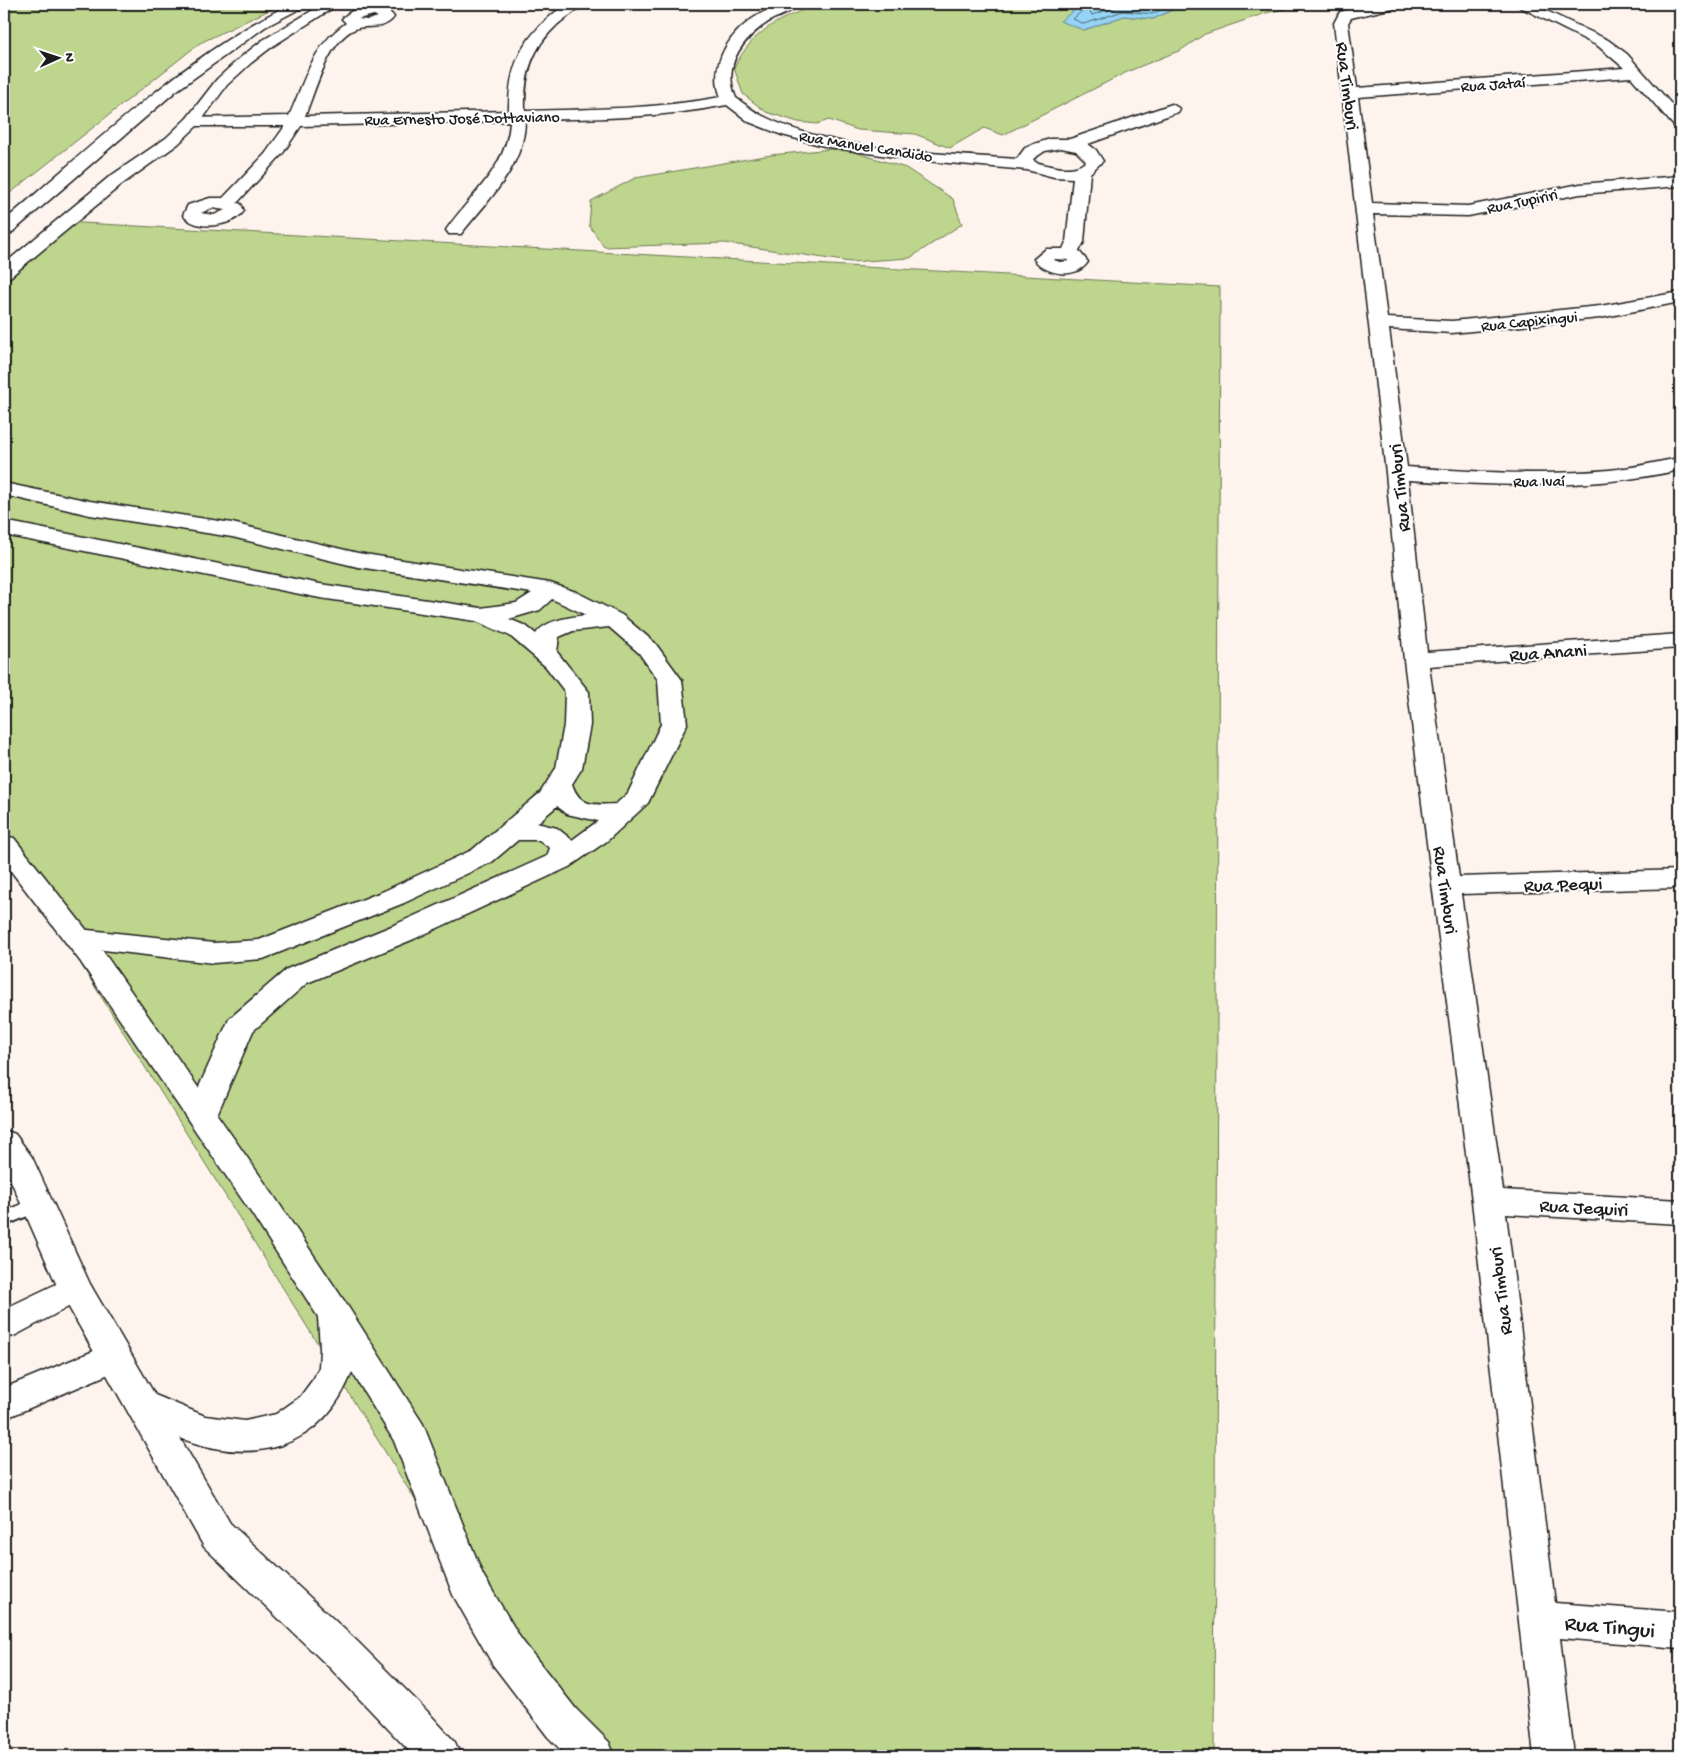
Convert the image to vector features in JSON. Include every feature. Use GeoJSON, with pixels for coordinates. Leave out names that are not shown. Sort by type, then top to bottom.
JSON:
{"type":"FeatureCollection","features":[{"type":"Feature","properties":{"kind":"street"},"geometry":{"type":"LineString","coordinates":[[4,229],[172,88],[260,24],[302,4]]}},
{"type":"Feature","properties":{"kind":"street"},"geometry":{"type":"LineString","coordinates":[[4,273],[115,181],[172,141],[193,121],[222,82],[246,60],[268,43],[332,4]]}},
{"type":"Feature","properties":{"kind":"street"},"geometry":{"type":"LineString","coordinates":[[455,230],[505,163],[516,139],[519,74],[528,49],[548,27],[575,4]]}},
{"type":"Feature","properties":{"kind":"street"},"geometry":{"type":"LineString","coordinates":[[730,100],[724,81],[724,62],[734,43],[750,29],[793,4]]}},
{"type":"Feature","properties":{"kind":"street","name":"Rua Timburi"},"geometry":{"type":"LineString","coordinates":[[1392,4],[1362,9],[1345,15],[1341,23],[1397,473],[1416,660],[1488,1201],[1554,1756]]}},
{"type":"Feature","properties":{"kind":"street"},"geometry":{"type":"LineString","coordinates":[[1521,4],[1603,43],[1622,57],[1680,123]]}},
{"type":"Feature","properties":{"kind":"street"},"geometry":{"type":"LineString","coordinates":[[227,204],[284,141],[322,54],[334,38],[356,23]]}},
{"type":"Feature","properties":{"kind":"street"},"geometry":{"type":"LineString","coordinates":[[246,60],[250,51],[271,31],[270,27],[260,24]]}},
{"type":"Feature","properties":{"kind":"street","name":"Rua Jataí"},"geometry":{"type":"LineString","coordinates":[[1350,93],[1636,72]]}},
{"type":"Feature","properties":{"kind":"street","name":"Rua Ernesto José Dottaviano"},"geometry":{"type":"LineString","coordinates":[[193,121],[294,121],[632,113],[687,108],[730,100]]}},
{"type":"Feature","properties":{"kind":"street","name":"Rua Manuel Candido"},"geometry":{"type":"LineString","coordinates":[[730,100],[752,116],[780,130],[814,140],[912,154],[1028,165],[1053,171],[1082,171]]}},
{"type":"Feature","properties":{"kind":"street"},"geometry":{"type":"LineString","coordinates":[[1028,165],[1025,158],[1029,152],[1040,147],[1073,144],[1172,109]]}},
{"type":"Feature","properties":{"kind":"street"},"geometry":{"type":"LineString","coordinates":[[1069,253],[1075,242],[1082,171],[1092,166],[1095,160],[1093,154],[1073,144]]}},
{"type":"Feature","properties":{"kind":"street","name":"Rua Tupiriri"},"geometry":{"type":"LineString","coordinates":[[1364,208],[1424,212],[1469,211],[1515,204],[1564,191],[1608,185],[1680,181]]}},
{"type":"Feature","properties":{"kind":"street","name":"Rua Capixingui"},"geometry":{"type":"LineString","coordinates":[[1377,322],[1452,328],[1600,312],[1680,297]]}},
{"type":"Feature","properties":{"kind":"street","name":"Rua Ivaí"},"geometry":{"type":"LineString","coordinates":[[1397,473],[1519,481],[1602,478],[1680,464]]}},
{"type":"Feature","properties":{"kind":"street"},"geometry":{"type":"LineString","coordinates":[[4,489],[90,508],[232,530],[358,560],[542,588],[568,597],[614,620],[647,648],[670,680],[674,724],[639,797],[598,835],[560,861],[404,932],[297,976],[240,1026],[202,1116]]}},
{"type":"Feature","properties":{"kind":"street"},"geometry":{"type":"LineString","coordinates":[[104,547],[102,536],[107,527],[119,522],[145,517]]}},
{"type":"Feature","properties":{"kind":"street"},"geometry":{"type":"LineString","coordinates":[[4,528],[320,592],[481,614],[502,613],[527,606],[540,600],[544,594],[542,588]]}},
{"type":"Feature","properties":{"kind":"street"},"geometry":{"type":"LineString","coordinates":[[187,564],[213,562],[232,554],[238,544],[232,530]]}},
{"type":"Feature","properties":{"kind":"street"},"geometry":{"type":"LineString","coordinates":[[78,938],[214,953],[263,949],[394,897],[482,856],[550,798],[569,768],[577,725],[577,692],[555,662],[518,631],[481,614]]}},
{"type":"Feature","properties":{"kind":"street"},"geometry":{"type":"LineString","coordinates":[[545,654],[548,633],[561,626],[577,622],[614,620]]}},
{"type":"Feature","properties":{"kind":"street","name":"Rua Anani"},"geometry":{"type":"LineString","coordinates":[[1416,660],[1680,641]]}},
{"type":"Feature","properties":{"kind":"street"},"geometry":{"type":"LineString","coordinates":[[559,784],[564,798],[571,805],[588,811],[622,812]]}},
{"type":"Feature","properties":{"kind":"street"},"geometry":{"type":"LineString","coordinates":[[510,832],[526,830],[555,837],[564,848],[560,861]]}},
{"type":"Feature","properties":{"kind":"street"},"geometry":{"type":"LineString","coordinates":[[5,847],[78,938],[202,1116],[335,1315],[410,1436],[467,1583],[507,1652],[562,1722],[595,1756]]}},
{"type":"Feature","properties":{"kind":"street","name":"Rua Pequi"},"geometry":{"type":"LineString","coordinates":[[1447,886],[1680,879]]}},
{"type":"Feature","properties":{"kind":"street"},"geometry":{"type":"LineString","coordinates":[[10,1157],[38,1204],[75,1288],[217,1535],[351,1662],[413,1724],[441,1756]]}},
{"type":"Feature","properties":{"kind":"street","name":"Rua Jequiri"},"geometry":{"type":"LineString","coordinates":[[1488,1201],[1680,1212]]}},
{"type":"Feature","properties":{"kind":"street"},"geometry":{"type":"LineString","coordinates":[[4,1325],[75,1288]]}},
{"type":"Feature","properties":{"kind":"street"},"geometry":{"type":"LineString","coordinates":[[140,1404],[214,1434],[248,1437],[282,1430],[300,1420],[313,1408],[333,1375],[336,1368],[338,1341],[335,1315]]}},
{"type":"Feature","properties":{"kind":"street"},"geometry":{"type":"LineString","coordinates":[[4,1404],[113,1357]]}},
{"type":"Feature","properties":{"kind":"street","name":"Rua Tingui"},"geometry":{"type":"LineString","coordinates":[[1539,1619],[1680,1630]]}},
{"type":"Feature","properties":{"kind":"lane"},"geometry":{"type":"LineString","coordinates":[[4,1219],[38,1204]]}},
{"type":"Feature","properties":{"kind":"green space"},"geometry":{"type":"Polygon","coordinates":[[[4,4],[282,4],[200,43],[4,198],[4,4]]]}},
{"type":"Feature","properties":{"kind":"green space"},"geometry":{"type":"Polygon","coordinates":[[[819,4],[1083,4],[1061,21],[1084,30],[1124,16],[1153,19],[1185,4],[1308,4],[1266,13],[1205,34],[1181,50],[1129,71],[1003,135],[984,128],[950,148],[915,134],[858,130],[829,120],[817,124],[798,122],[766,112],[743,94],[734,68],[750,44],[759,34],[780,20],[819,4]]]}},
{"type":"Feature","properties":{"kind":"green space"},"geometry":{"type":"Polygon","coordinates":[[[841,148],[906,168],[953,199],[962,224],[910,258],[850,262],[725,243],[604,247],[589,225],[591,201],[635,178],[771,155],[841,148]]]}},
{"type":"Feature","properties":{"kind":"green space"},"geometry":{"type":"Polygon","coordinates":[[[65,222],[1220,287],[1214,1756],[604,1756],[467,1583],[4,841],[4,280],[65,222]]]}},
{"type":"Feature","properties":{"kind":"water"},"geometry":{"type":"Polygon","coordinates":[[[1083,4],[1185,4],[1153,19],[1124,16],[1084,30],[1060,21],[1083,4]]]}}]}
